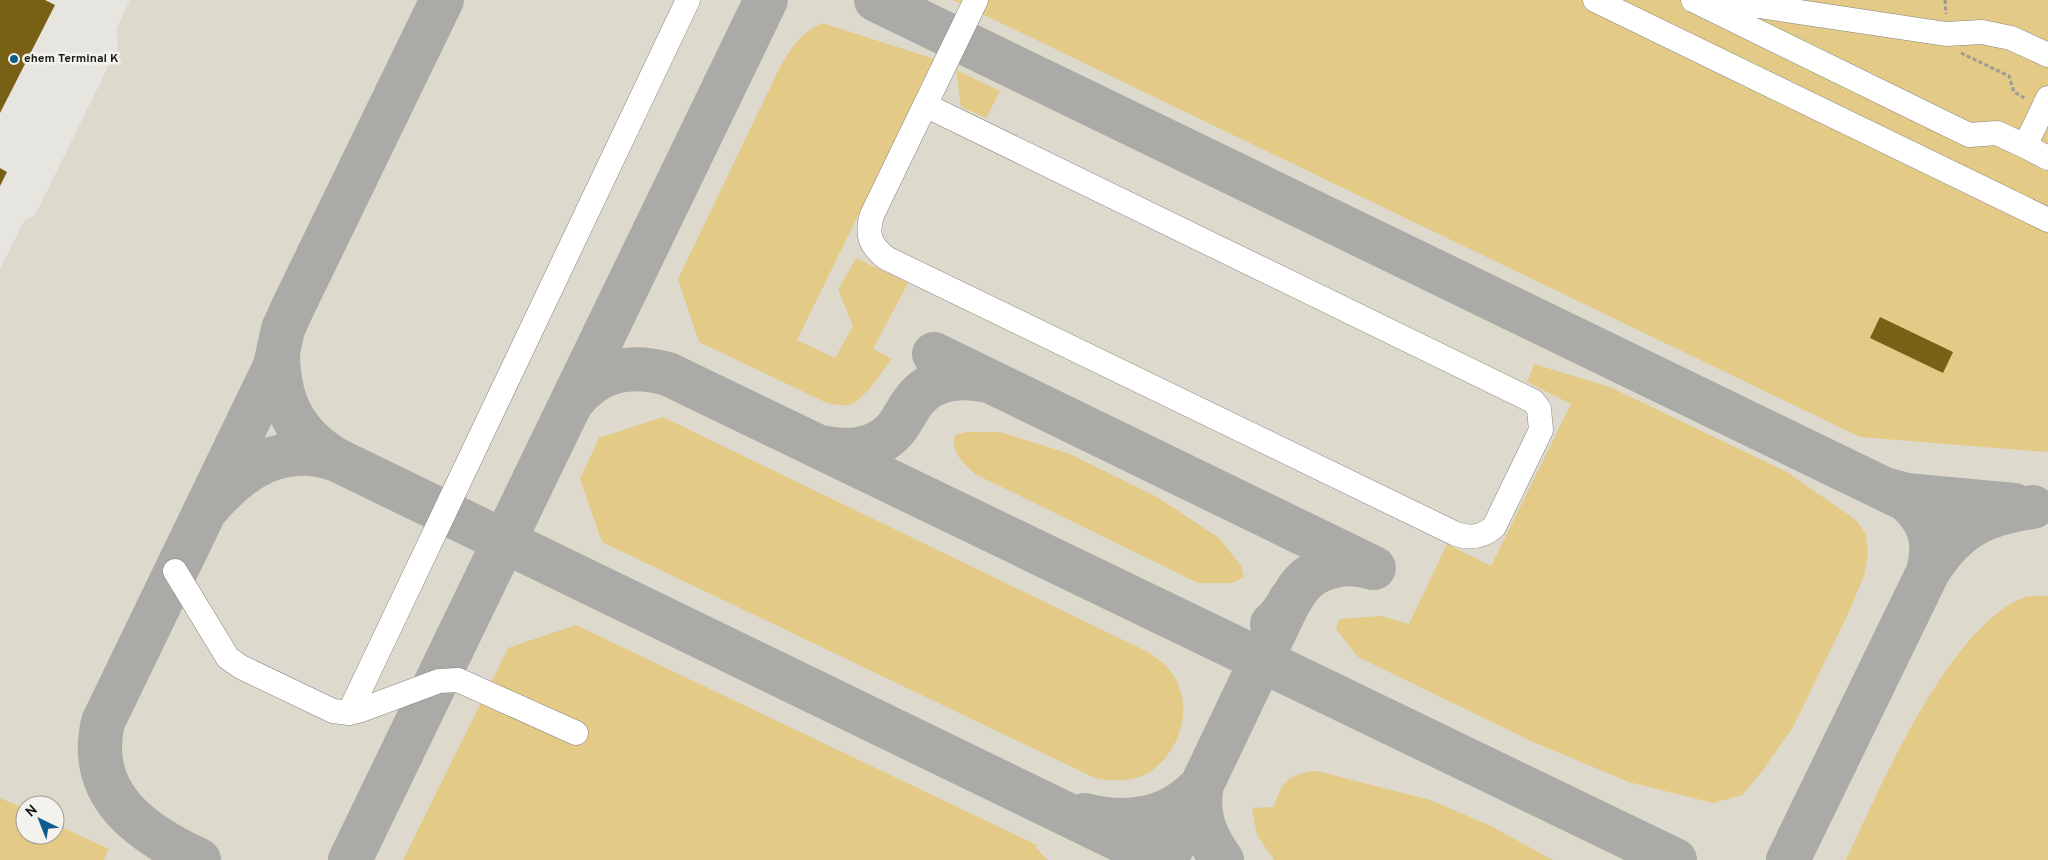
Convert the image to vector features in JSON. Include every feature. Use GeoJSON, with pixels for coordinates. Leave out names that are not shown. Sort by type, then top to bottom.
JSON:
{"type":"FeatureCollection","features":[{"type":"Feature","properties":{"kind":"lane"},"geometry":{"type":"LineString","coordinates":[[349,712],[688,0]]}},
{"type":"Feature","properties":{"kind":"lane"},"geometry":{"type":"LineString","coordinates":[[925,105],[1533,401],[1540,409],[1541,430],[1494,527],[1477,537],[1466,537],[1456,534],[886,258],[874,248],[868,228],[872,215],[925,105],[976,0]]}},
{"type":"Feature","properties":{"kind":"lane"},"geometry":{"type":"LineString","coordinates":[[1595,0],[2048,220]]}},
{"type":"Feature","properties":{"kind":"lane"},"geometry":{"type":"LineString","coordinates":[[1695,1],[1733,2],[1946,34],[1982,32],[2011,38],[2048,55]]}},
{"type":"Feature","properties":{"kind":"lane"},"geometry":{"type":"LineString","coordinates":[[1695,1],[1969,135],[1997,133],[2048,158]]}},
{"type":"Feature","properties":{"kind":"lane"},"geometry":{"type":"LineString","coordinates":[[2025,146],[2046,103]]}},
{"type":"Feature","properties":{"kind":"lane"},"geometry":{"type":"LineString","coordinates":[[176,571],[228,658],[242,667],[333,711],[349,712],[439,681],[458,680],[576,733]]}},
{"type":"Feature","properties":{"kind":"path"},"geometry":{"type":"LineString","coordinates":[[1946,34],[1950,48],[2009,76],[2014,92],[2046,103]]}},
{"type":"Feature","properties":{"kind":"shaded area"},"geometry":{"type":"Polygon","coordinates":[[[130,0],[1899,0],[2048,15],[2048,860],[0,860],[0,269],[24,221],[35,215],[118,47],[116,29],[130,0]]]}},
{"type":"Feature","properties":{"kind":"shaded area"},"geometry":{"type":"Polygon","coordinates":[[[953,0],[2048,0],[2048,452],[1860,437],[953,0]]]}},
{"type":"Feature","properties":{"kind":"shaded area"},"geometry":{"type":"Polygon","coordinates":[[[822,23],[935,59],[797,340],[835,358],[853,326],[838,290],[856,258],[908,283],[873,349],[892,359],[862,397],[851,404],[845,405],[827,403],[699,342],[678,279],[779,69],[797,42],[807,32],[822,23]]]}},
{"type":"Feature","properties":{"kind":"shaded area"},"geometry":{"type":"Polygon","coordinates":[[[956,70],[1000,91],[986,118],[961,107],[956,70]]]}},
{"type":"Feature","properties":{"kind":"shaded area"},"geometry":{"type":"Polygon","coordinates":[[[1534,364],[1610,387],[1787,472],[1856,520],[1866,534],[1868,555],[1864,576],[1848,614],[1793,727],[1763,770],[1742,795],[1713,803],[1629,782],[1533,742],[1358,657],[1336,629],[1339,619],[1381,616],[1409,624],[1447,544],[1491,566],[1571,404],[1527,382],[1534,364]]]}},
{"type":"Feature","properties":{"kind":"shaded area"},"geometry":{"type":"Polygon","coordinates":[[[663,417],[1148,652],[1166,666],[1175,678],[1181,692],[1182,720],[1179,734],[1173,747],[1165,759],[1154,769],[1133,779],[1110,780],[1095,778],[602,542],[580,479],[599,438],[663,417]]]}},
{"type":"Feature","properties":{"kind":"shaded area"},"geometry":{"type":"Polygon","coordinates":[[[966,432],[1000,432],[1070,454],[1157,497],[1219,538],[1241,566],[1244,577],[1232,583],[1198,583],[975,474],[959,457],[954,447],[955,435],[966,432]]]}},
{"type":"Feature","properties":{"kind":"shaded area"},"geometry":{"type":"Polygon","coordinates":[[[2048,596],[2048,860],[1846,860],[1897,754],[1942,676],[1968,643],[1994,616],[2022,598],[2048,596]]]}},
{"type":"Feature","properties":{"kind":"shaded area"},"geometry":{"type":"Polygon","coordinates":[[[576,625],[1037,845],[1036,848],[1048,860],[403,860],[508,648],[576,625]]]}},
{"type":"Feature","properties":{"kind":"shaded area"},"geometry":{"type":"Polygon","coordinates":[[[1317,771],[1430,800],[1489,825],[1553,860],[1274,860],[1257,835],[1252,808],[1274,807],[1280,790],[1288,780],[1300,774],[1317,771]]]}},
{"type":"Feature","properties":{"kind":"shaded area"},"geometry":{"type":"Polygon","coordinates":[[[0,798],[15,805],[15,845],[65,845],[65,829],[109,849],[104,860],[0,860],[0,798]]]}},
{"type":"Feature","properties":{"kind":"building","name":"ehem Terminal K"},"geometry":{"type":"Polygon","coordinates":[[[0,0],[45,0],[55,5],[0,113],[0,0]]]}},
{"type":"Feature","properties":{"kind":"building"},"geometry":{"type":"Polygon","coordinates":[[[0,168],[7,172],[0,186],[0,168]]]}},
{"type":"Feature","properties":{"kind":"building"},"geometry":{"type":"Polygon","coordinates":[[[1880,317],[1953,352],[1943,373],[1870,338],[1880,317]]]}},
{"type":"Feature","properties":{"kind":"taxiway"},"geometry":{"type":"LineString","coordinates":[[199,860],[157,837],[139,824],[123,808],[111,791],[103,771],[100,748],[103,722],[275,366],[283,329],[293,307],[442,0]]}},
{"type":"Feature","properties":{"kind":"taxiway"},"geometry":{"type":"LineString","coordinates":[[350,860],[766,0]]}},
{"type":"Feature","properties":{"kind":"taxiway"},"geometry":{"type":"LineString","coordinates":[[876,0],[1907,500],[1921,516],[1929,533],[1931,551],[1928,572]]}},
{"type":"Feature","properties":{"kind":"taxiway"},"geometry":{"type":"LineString","coordinates":[[278,352],[281,386],[291,415],[299,428],[310,439],[337,460]]}},
{"type":"Feature","properties":{"kind":"taxiway"},"geometry":{"type":"LineString","coordinates":[[934,354],[1374,568]]}},
{"type":"Feature","properties":{"kind":"taxiway"},"geometry":{"type":"LineString","coordinates":[[571,403],[591,383],[602,376],[614,372],[640,369],[668,374],[1675,860]]}},
{"type":"Feature","properties":{"kind":"taxiway"},"geometry":{"type":"LineString","coordinates":[[821,447],[853,450],[873,445],[882,441],[898,426],[910,405],[927,388],[952,379],[970,378],[988,381]]}},
{"type":"Feature","properties":{"kind":"taxiway"},"geometry":{"type":"LineString","coordinates":[[205,511],[232,483],[263,463],[280,457],[298,454],[317,455],[337,460],[1161,860]]}},
{"type":"Feature","properties":{"kind":"taxiway"},"geometry":{"type":"LineString","coordinates":[[1889,490],[1906,495],[2014,505]]}},
{"type":"Feature","properties":{"kind":"taxiway"},"geometry":{"type":"LineString","coordinates":[[1788,860],[1928,572],[1938,557],[1960,534],[1985,519],[2033,507]]}},
{"type":"Feature","properties":{"kind":"taxiway"},"geometry":{"type":"LineString","coordinates":[[1272,624],[1299,587],[1323,569],[1353,564],[1373,568]]}},
{"type":"Feature","properties":{"kind":"taxiway"},"geometry":{"type":"LineString","coordinates":[[1166,860],[1290,600]]}},
{"type":"Feature","properties":{"kind":"taxiway"},"geometry":{"type":"LineString","coordinates":[[1085,815],[1118,820],[1148,817],[1176,806],[1202,785],[1200,805],[1203,824],[1211,843],[1222,860]]}},
{"type":"Feature","properties":{"kind":"place","name":"ehem Terminal K"},"geometry":{"type":"Point","coordinates":[14,59]}}]}
